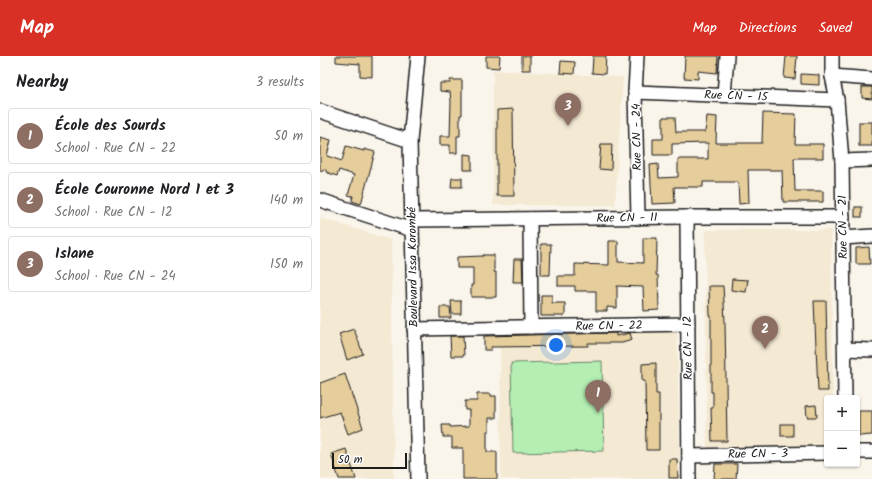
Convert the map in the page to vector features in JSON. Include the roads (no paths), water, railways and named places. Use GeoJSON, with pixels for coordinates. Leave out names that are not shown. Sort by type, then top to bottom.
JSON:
{"type":"FeatureCollection","features":[{"type":"Feature","properties":{"kind":"street","name":"Boulevard Issa Korombé"},"geometry":{"type":"LineString","coordinates":[[418,56],[410,141],[418,479]]}},
{"type":"Feature","properties":{"kind":"street","name":"Rue CN - 24"},"geometry":{"type":"LineString","coordinates":[[637,56],[636,92],[638,218]]}},
{"type":"Feature","properties":{"kind":"street"},"geometry":{"type":"LineString","coordinates":[[724,95],[727,56]]}},
{"type":"Feature","properties":{"kind":"street","name":"Rue CN - 21"},"geometry":{"type":"LineString","coordinates":[[832,56],[832,76],[837,100],[842,161],[845,395]]}},
{"type":"Feature","properties":{"kind":"street"},"geometry":{"type":"LineString","coordinates":[[832,76],[872,80]]}},
{"type":"Feature","properties":{"kind":"street","name":"Rue CN - 15"},"geometry":{"type":"LineString","coordinates":[[636,92],[837,100]]}},
{"type":"Feature","properties":{"kind":"street"},"geometry":{"type":"LineString","coordinates":[[320,111],[410,141]]}},
{"type":"Feature","properties":{"kind":"street"},"geometry":{"type":"LineString","coordinates":[[842,161],[872,160]]}},
{"type":"Feature","properties":{"kind":"street","name":"Rue CN - 11"},"geometry":{"type":"LineString","coordinates":[[320,200],[412,225],[530,218],[843,217]]}},
{"type":"Feature","properties":{"kind":"street","name":"Rue CN - 12"},"geometry":{"type":"LineString","coordinates":[[687,217],[690,479]]}},
{"type":"Feature","properties":{"kind":"street"},"geometry":{"type":"LineString","coordinates":[[530,218],[530,327]]}},
{"type":"Feature","properties":{"kind":"street"},"geometry":{"type":"LineString","coordinates":[[843,238],[872,236]]}},
{"type":"Feature","properties":{"kind":"street","name":"Rue CN - 22"},"geometry":{"type":"LineString","coordinates":[[414,329],[688,324]]}},
{"type":"Feature","properties":{"kind":"street"},"geometry":{"type":"LineString","coordinates":[[844,349],[872,350]]}},
{"type":"Feature","properties":{"kind":"street"},"geometry":{"type":"LineString","coordinates":[[860,452],[872,452]]}},
{"type":"Feature","properties":{"kind":"street","name":"Rue CN - 3"},"geometry":{"type":"LineString","coordinates":[[689,456],[824,453]]}},
{"type":"Feature","properties":{"kind":"place","name":"Islane"},"geometry":{"type":"Point","coordinates":[568,126]}},
{"type":"Feature","properties":{"kind":"place","name":"École Couronne Nord 1 et 3"},"geometry":{"type":"Point","coordinates":[765,349]}},
{"type":"Feature","properties":{"kind":"place","name":"École des Sourds"},"geometry":{"type":"Point","coordinates":[598,413]}}]}
